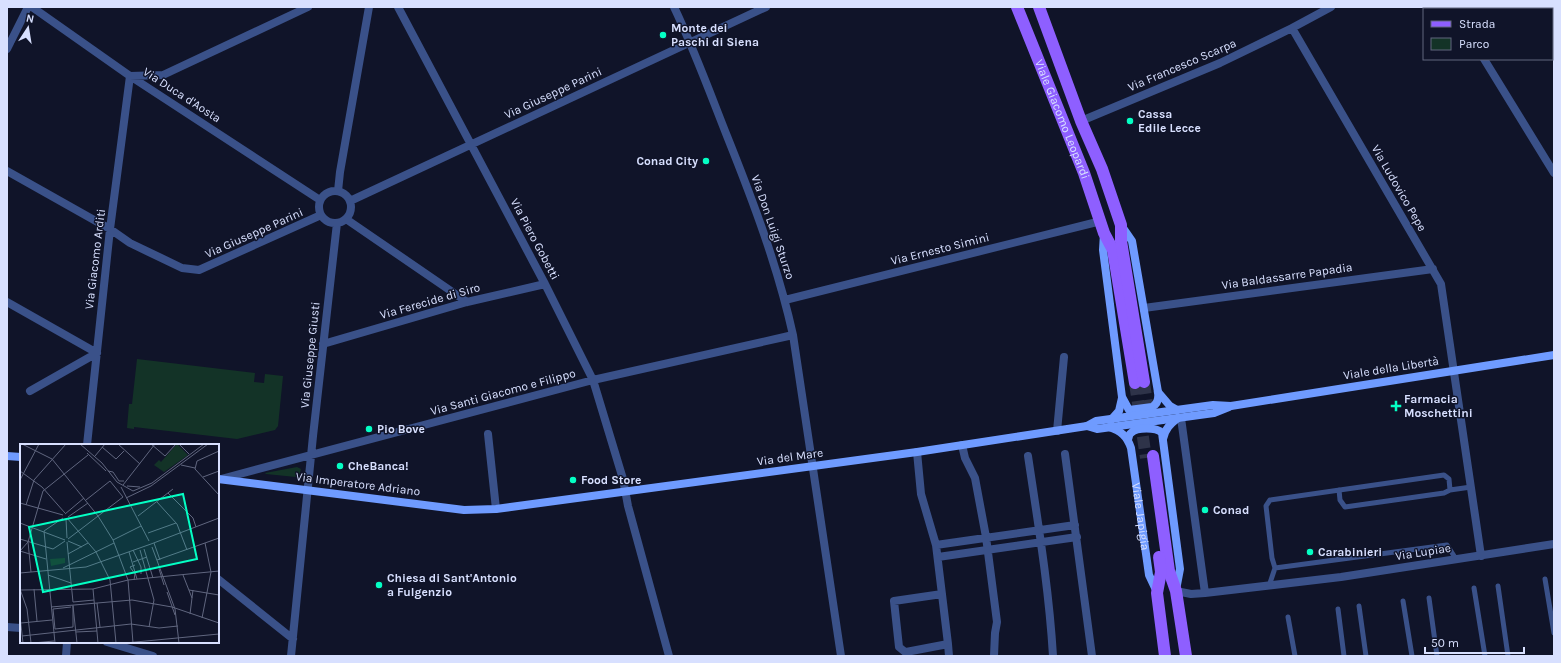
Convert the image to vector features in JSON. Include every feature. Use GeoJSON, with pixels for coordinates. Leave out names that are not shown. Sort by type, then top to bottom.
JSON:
{"type":"FeatureCollection","features":[{"type":"Feature","properties":{"kind":"main road","name":"Viale Giacomo Leopardi"},"geometry":{"type":"LineString","coordinates":[[1017,7],[1084,173],[1102,227],[1113,250],[1139,383],[1121,241],[1121,226]]}},
{"type":"Feature","properties":{"kind":"main road","name":"Viale Giacomo Leopardi"},"geometry":{"type":"LineString","coordinates":[[1039,7],[1081,121],[1102,169],[1121,226],[1132,241],[1158,392]]}},
{"type":"Feature","properties":{"kind":"main road","name":"Viale Giacomo Leopardi"},"geometry":{"type":"LineString","coordinates":[[1102,227],[1103,250],[1122,397]]}},
{"type":"Feature","properties":{"kind":"main road","name":"Viale della Libertà"},"geometry":{"type":"LineString","coordinates":[[1144,419],[1179,416],[1213,405],[1231,406],[1554,355]]}},
{"type":"Feature","properties":{"kind":"main road"},"geometry":{"type":"LineString","coordinates":[[1122,397],[1127,409],[1132,410],[1155,406],[1158,400],[1158,392]]}},
{"type":"Feature","properties":{"kind":"main road"},"geometry":{"type":"LineString","coordinates":[[1158,392],[1179,416],[1166,429],[1163,440]]}},
{"type":"Feature","properties":{"kind":"main road"},"geometry":{"type":"LineString","coordinates":[[1122,397],[1119,411],[1110,424],[1128,439],[1130,434],[1134,431],[1154,428],[1160,431],[1163,440]]}},
{"type":"Feature","properties":{"kind":"main road","name":"Via del Mare"},"geometry":{"type":"LineString","coordinates":[[496,509],[916,452],[1087,426],[1096,421],[1110,424],[1144,419]]}},
{"type":"Feature","properties":{"kind":"main road","name":"Viale Japigia"},"geometry":{"type":"LineString","coordinates":[[1128,439],[1131,448],[1149,575],[1157,593],[1165,656]]}},
{"type":"Feature","properties":{"kind":"main road","name":"Viale Japigia"},"geometry":{"type":"LineString","coordinates":[[1163,440],[1180,569],[1176,591]]}},
{"type":"Feature","properties":{"kind":"main road"},"geometry":{"type":"LineString","coordinates":[[7,456],[20,457]]}},
{"type":"Feature","properties":{"kind":"main road","name":"Viale Japigia"},"geometry":{"type":"LineString","coordinates":[[1157,593],[1161,572],[1150,457],[1169,571],[1176,591],[1186,656]]}},
{"type":"Feature","properties":{"kind":"main road","name":"Via Imperatore Adriano"},"geometry":{"type":"LineString","coordinates":[[219,479],[464,510],[496,509]]}},
{"type":"Feature","properties":{"kind":"street"},"geometry":{"type":"LineString","coordinates":[[7,49],[28,7]]}},
{"type":"Feature","properties":{"kind":"street","name":"Via Duca d'Aosta"},"geometry":{"type":"LineString","coordinates":[[32,7],[130,76],[320,200]]}},
{"type":"Feature","properties":{"kind":"street"},"geometry":{"type":"LineString","coordinates":[[130,76],[164,75],[308,7]]}},
{"type":"Feature","properties":{"kind":"street"},"geometry":{"type":"LineString","coordinates":[[338,191],[369,7]]}},
{"type":"Feature","properties":{"kind":"street","name":"Via Piero Gobetti"},"geometry":{"type":"LineString","coordinates":[[398,7],[545,284],[593,380],[626,492],[669,656]]}},
{"type":"Feature","properties":{"kind":"street","name":"Via Don Luigi Sturzo"},"geometry":{"type":"LineString","coordinates":[[674,7],[690,42],[747,185],[785,300],[794,335],[842,656]]}},
{"type":"Feature","properties":{"kind":"street","name":"Via Giuseppe Parini"},"geometry":{"type":"LineString","coordinates":[[350,201],[766,7]]}},
{"type":"Feature","properties":{"kind":"street","name":"Via Francesco Scarpa"},"geometry":{"type":"LineString","coordinates":[[1081,121],[1220,64],[1331,7]]}},
{"type":"Feature","properties":{"kind":"street","name":"Via Ludovico Pepe"},"geometry":{"type":"LineString","coordinates":[[1292,28],[1441,284],[1481,556]]}},
{"type":"Feature","properties":{"kind":"street"},"geometry":{"type":"LineString","coordinates":[[1485,60],[1554,173]]}},
{"type":"Feature","properties":{"kind":"street","name":"Via Giacomo Arditi"},"geometry":{"type":"LineString","coordinates":[[87,444],[110,229],[130,76]]}},
{"type":"Feature","properties":{"kind":"street","name":"Via Giuseppe Parini"},"geometry":{"type":"LineString","coordinates":[[7,171],[110,229],[130,243],[182,268],[199,270],[320,215]]}},
{"type":"Feature","properties":{"kind":"street"},"geometry":{"type":"LineString","coordinates":[[338,191],[343,193],[350,201],[351,211],[346,219],[337,223],[327,222],[320,215],[318,210],[320,200],[328,192],[338,191]]}},
{"type":"Feature","properties":{"kind":"street"},"geometry":{"type":"LineString","coordinates":[[346,219],[467,302]]}},
{"type":"Feature","properties":{"kind":"street","name":"Via Giuseppe Giusti"},"geometry":{"type":"LineString","coordinates":[[291,656],[311,455],[337,223]]}},
{"type":"Feature","properties":{"kind":"street","name":"Via Ernesto Simini"},"geometry":{"type":"LineString","coordinates":[[785,300],[1102,227]]}},
{"type":"Feature","properties":{"kind":"street","name":"Via Baldassarre Papadia"},"geometry":{"type":"LineString","coordinates":[[1144,308],[1433,269]]}},
{"type":"Feature","properties":{"kind":"street","name":"Via Ferecide di Siro"},"geometry":{"type":"LineString","coordinates":[[323,344],[467,302],[545,284]]}},
{"type":"Feature","properties":{"kind":"street"},"geometry":{"type":"LineString","coordinates":[[7,302],[97,353]]}},
{"type":"Feature","properties":{"kind":"street","name":"Via Santi Giacomo e Filippo"},"geometry":{"type":"LineString","coordinates":[[219,479],[593,380],[794,335]]}},
{"type":"Feature","properties":{"kind":"street"},"geometry":{"type":"LineString","coordinates":[[30,391],[97,353]]}},
{"type":"Feature","properties":{"kind":"street"},"geometry":{"type":"LineString","coordinates":[[1057,431],[1064,357]]}},
{"type":"Feature","properties":{"kind":"street"},"geometry":{"type":"LineString","coordinates":[[1179,416],[1205,593]]}},
{"type":"Feature","properties":{"kind":"street"},"geometry":{"type":"LineString","coordinates":[[488,434],[496,509]]}},
{"type":"Feature","properties":{"kind":"street"},"geometry":{"type":"LineString","coordinates":[[962,445],[965,458],[975,478],[986,537],[997,622],[995,633],[995,655]]}},
{"type":"Feature","properties":{"kind":"street"},"geometry":{"type":"LineString","coordinates":[[916,452],[921,494],[938,557],[948,644],[948,656]]}},
{"type":"Feature","properties":{"kind":"street"},"geometry":{"type":"LineString","coordinates":[[1065,454],[1092,656]]}},
{"type":"Feature","properties":{"kind":"street"},"geometry":{"type":"LineString","coordinates":[[1028,456],[1040,530],[1051,624],[1053,656]]}},
{"type":"Feature","properties":{"kind":"street"},"geometry":{"type":"LineString","coordinates":[[936,545],[1075,525]]}},
{"type":"Feature","properties":{"kind":"street"},"geometry":{"type":"LineString","coordinates":[[938,557],[1077,537]]}},
{"type":"Feature","properties":{"kind":"street","name":"Via Lupiae"},"geometry":{"type":"LineString","coordinates":[[1176,591],[1191,594],[1269,586],[1341,577],[1554,544]]}},
{"type":"Feature","properties":{"kind":"street"},"geometry":{"type":"LineString","coordinates":[[219,579],[293,638]]}},
{"type":"Feature","properties":{"kind":"street"},"geometry":{"type":"LineString","coordinates":[[942,594],[894,601],[899,647],[908,654],[948,644]]}},
{"type":"Feature","properties":{"kind":"street"},"geometry":{"type":"LineString","coordinates":[[7,627],[20,628]]}},
{"type":"Feature","properties":{"kind":"street"},"geometry":{"type":"LineString","coordinates":[[66,656],[67,643]]}},
{"type":"Feature","properties":{"kind":"street"},"geometry":{"type":"LineString","coordinates":[[110,643],[153,656]]}},
{"type":"Feature","properties":{"kind":"lane"},"geometry":{"type":"LineString","coordinates":[[1269,586],[1275,568],[1272,558],[1266,506],[1270,500],[1444,475],[1449,479],[1450,490]]}},
{"type":"Feature","properties":{"kind":"lane"},"geometry":{"type":"LineString","coordinates":[[1339,490],[1340,500],[1345,507],[1444,493],[1450,490],[1471,487]]}},
{"type":"Feature","properties":{"kind":"lane"},"geometry":{"type":"LineString","coordinates":[[1275,568],[1447,545],[1456,559]]}},
{"type":"Feature","properties":{"kind":"lane"},"geometry":{"type":"LineString","coordinates":[[1545,579],[1554,633]]}},
{"type":"Feature","properties":{"kind":"lane"},"geometry":{"type":"LineString","coordinates":[[1498,586],[1508,656]]}},
{"type":"Feature","properties":{"kind":"lane"},"geometry":{"type":"LineString","coordinates":[[1474,588],[1484,656]]}},
{"type":"Feature","properties":{"kind":"lane"},"geometry":{"type":"LineString","coordinates":[[1428,598],[1437,656]]}},
{"type":"Feature","properties":{"kind":"lane"},"geometry":{"type":"LineString","coordinates":[[1403,601],[1412,656]]}},
{"type":"Feature","properties":{"kind":"lane"},"geometry":{"type":"LineString","coordinates":[[1359,606],[1366,656]]}},
{"type":"Feature","properties":{"kind":"lane"},"geometry":{"type":"LineString","coordinates":[[1338,609],[1344,656]]}},
{"type":"Feature","properties":{"kind":"lane"},"geometry":{"type":"LineString","coordinates":[[1288,617],[1295,656]]}},
{"type":"Feature","properties":{"kind":"green space"},"geometry":{"type":"Polygon","coordinates":[[[137,359],[255,373],[254,382],[264,383],[265,374],[283,376],[278,426],[275,430],[237,439],[134,427],[134,429],[127,428],[129,404],[132,404],[137,359]]]}},
{"type":"Feature","properties":{"kind":"green space"},"geometry":{"type":"Polygon","coordinates":[[[297,467],[301,469],[299,476],[296,477],[265,473],[297,467]]]}},
{"type":"Feature","properties":{"kind":"tunnel"},"geometry":{"type":"LineString","coordinates":[[1144,382],[1149,419]]}},
{"type":"Feature","properties":{"kind":"tunnel"},"geometry":{"type":"LineString","coordinates":[[1135,383],[1146,458]]}},
{"type":"Feature","properties":{"kind":"place","name":"Monte dei Paschi di Siena"},"geometry":{"type":"Point","coordinates":[663,35]}},
{"type":"Feature","properties":{"kind":"place","name":"Cassa Edile Lecce"},"geometry":{"type":"Point","coordinates":[1130,121]}},
{"type":"Feature","properties":{"kind":"place","name":"Conad City"},"geometry":{"type":"Point","coordinates":[706,161]}},
{"type":"Feature","properties":{"kind":"place","name":"Farmacia Moschettini"},"geometry":{"type":"Point","coordinates":[1396,406]}},
{"type":"Feature","properties":{"kind":"place","name":"Pio Bove"},"geometry":{"type":"Point","coordinates":[369,429]}},
{"type":"Feature","properties":{"kind":"place","name":"CheBanca!"},"geometry":{"type":"Point","coordinates":[340,466]}},
{"type":"Feature","properties":{"kind":"place","name":"Food Store"},"geometry":{"type":"Point","coordinates":[573,480]}},
{"type":"Feature","properties":{"kind":"place","name":"Conad"},"geometry":{"type":"Point","coordinates":[1205,510]}},
{"type":"Feature","properties":{"kind":"place","name":"Carabinieri"},"geometry":{"type":"Point","coordinates":[1310,552]}},
{"type":"Feature","properties":{"kind":"place","name":"Chiesa di Sant'Antonio a Fulgenzio"},"geometry":{"type":"Point","coordinates":[379,585]}}]}
